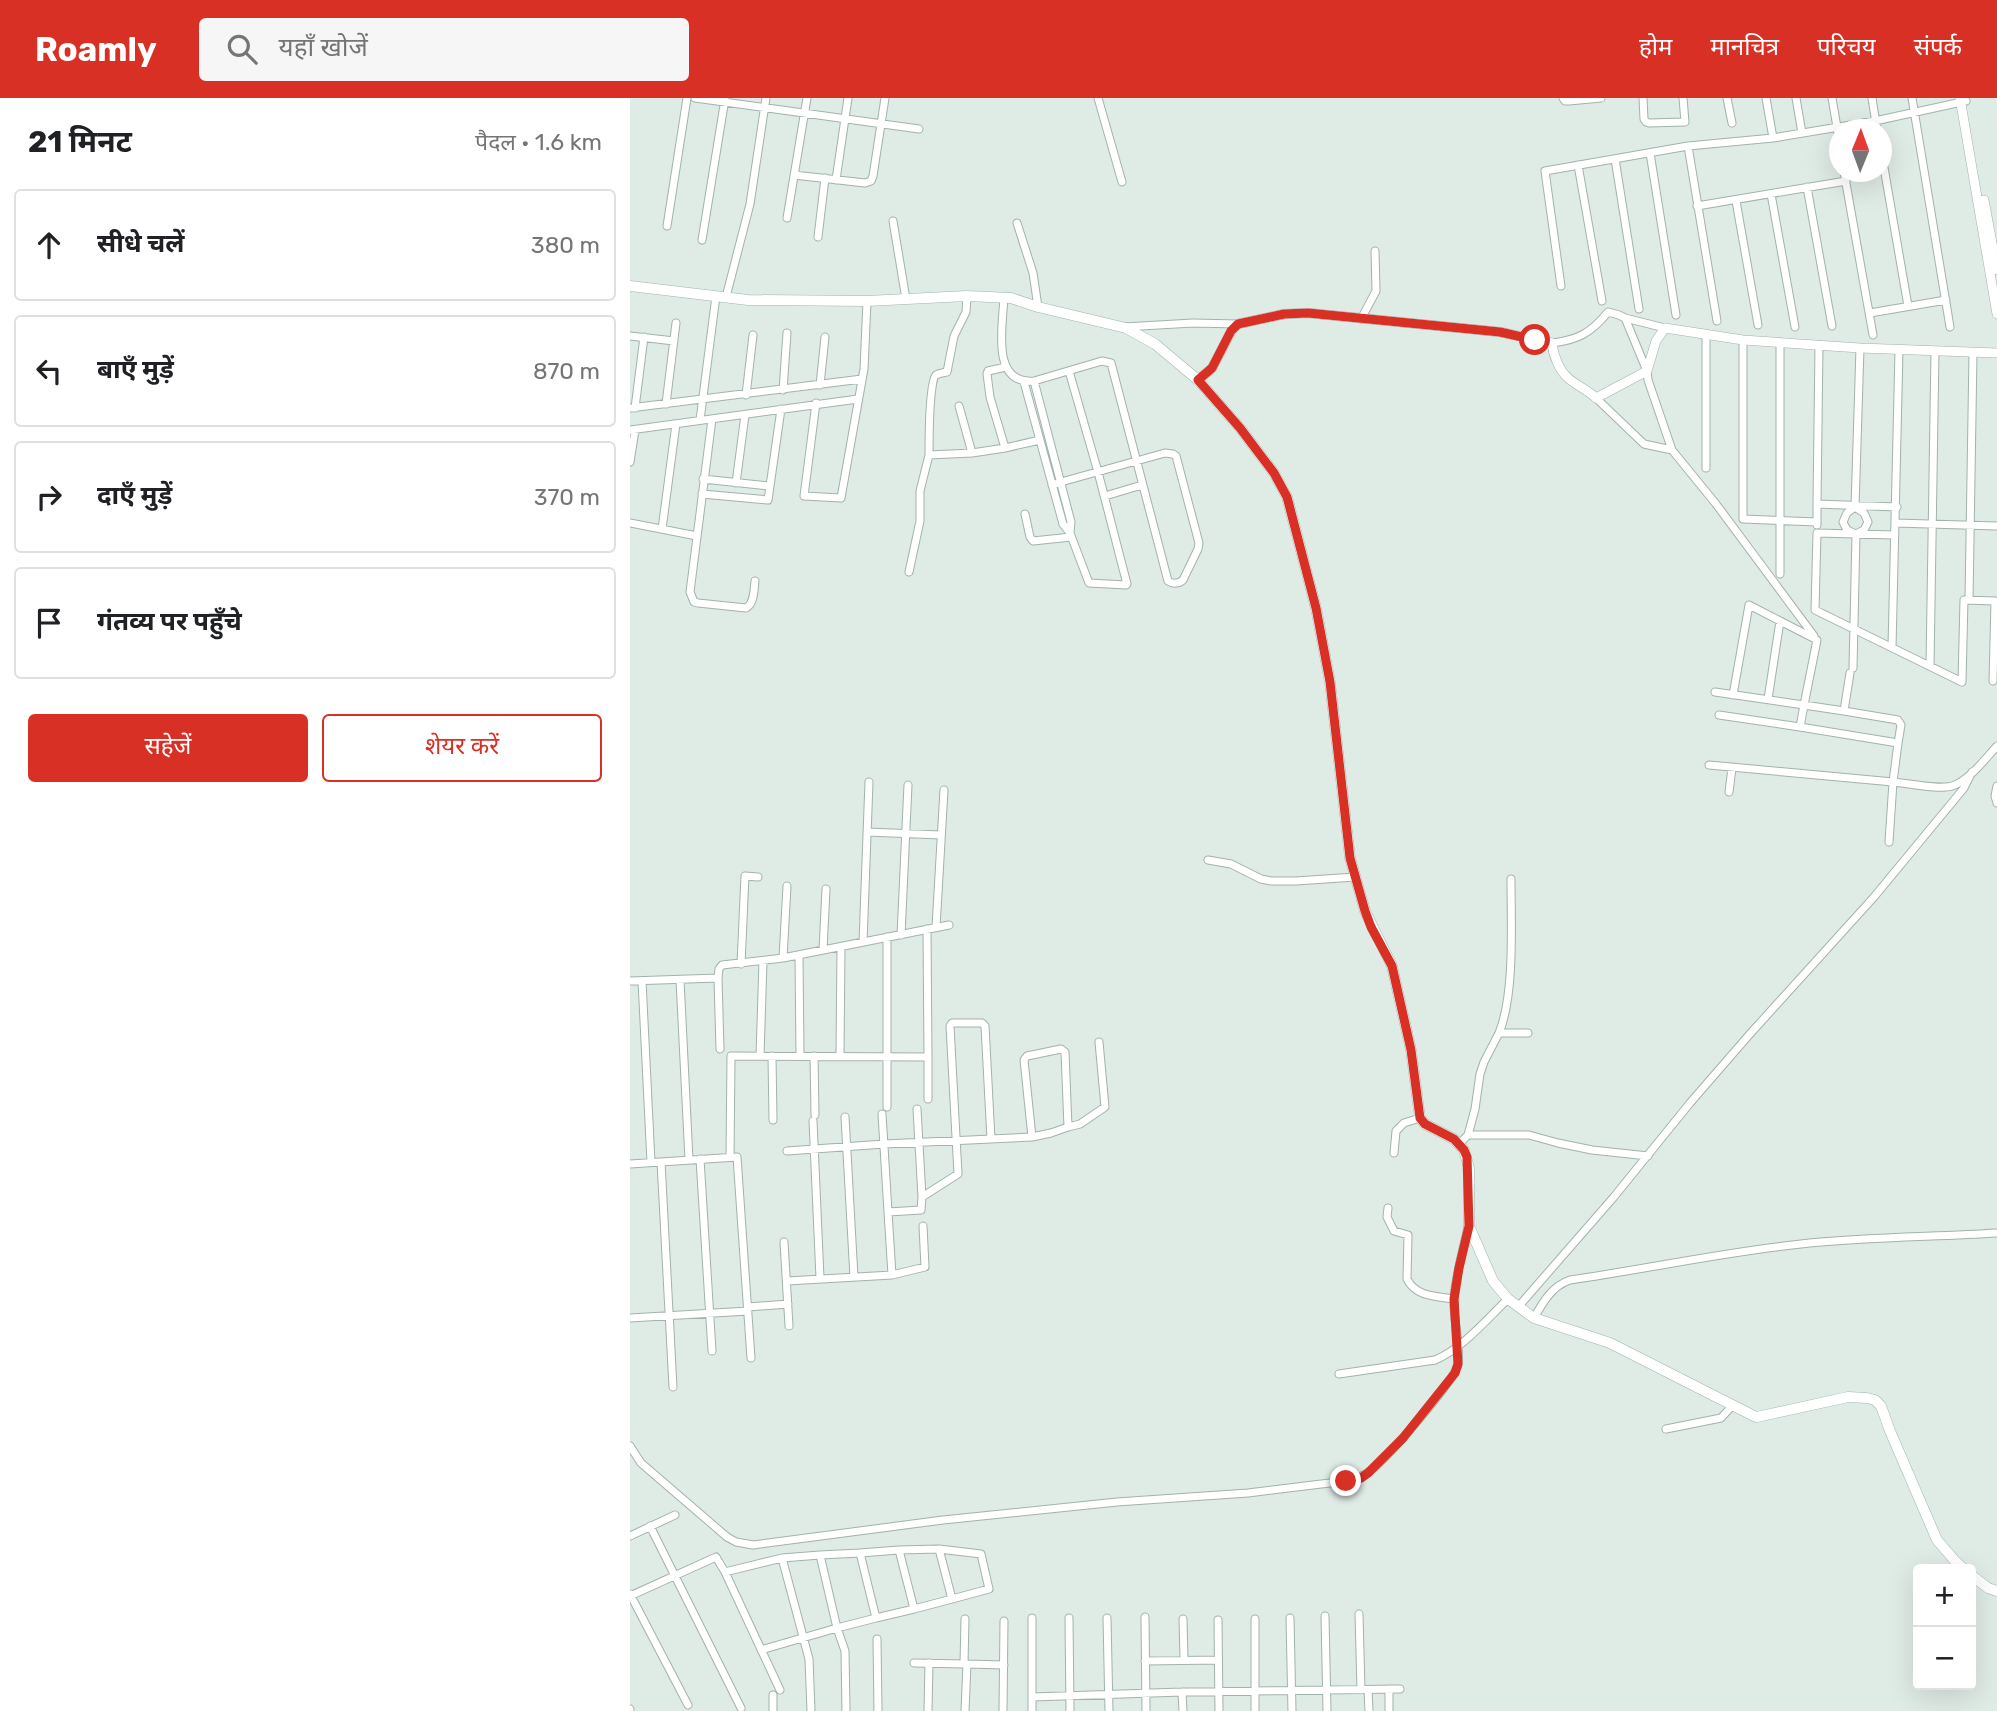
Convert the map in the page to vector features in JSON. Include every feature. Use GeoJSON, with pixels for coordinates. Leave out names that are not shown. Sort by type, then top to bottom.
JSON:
{"type":"FeatureCollection","features":[{"type":"Feature","properties":{"kind":"main road"},"geometry":{"type":"LineString","coordinates":[[630,286],[748,300],[867,301],[967,296],[1007,297],[1124,327],[1155,344],[1198,380],[1240,428],[1274,473],[1287,497],[1316,608],[1330,682],[1350,858],[1371,927],[1392,966],[1411,1050],[1420,1118],[1425,1124],[1454,1139],[1464,1150],[1469,1168],[1469,1226],[1493,1281],[1508,1299],[1531,1317],[1610,1343],[1757,1417],[1848,1397],[1875,1400],[1881,1406],[1937,1540],[1958,1564]]}},
{"type":"Feature","properties":{"kind":"main road"},"geometry":{"type":"LineString","coordinates":[[1976,1579],[1997,1591]]}},
{"type":"Feature","properties":{"kind":"street"},"geometry":{"type":"LineString","coordinates":[[667,226],[687,98]]}},
{"type":"Feature","properties":{"kind":"street"},"geometry":{"type":"LineString","coordinates":[[695,98],[725,100],[919,129]]}},
{"type":"Feature","properties":{"kind":"street"},"geometry":{"type":"LineString","coordinates":[[700,420],[721,297],[750,204],[766,98]]}},
{"type":"Feature","properties":{"kind":"street"},"geometry":{"type":"LineString","coordinates":[[787,218],[807,98]]}},
{"type":"Feature","properties":{"kind":"street"},"geometry":{"type":"LineString","coordinates":[[836,180],[848,98]]}},
{"type":"Feature","properties":{"kind":"street"},"geometry":{"type":"LineString","coordinates":[[794,174],[865,183],[871,181],[885,98]]}},
{"type":"Feature","properties":{"kind":"street"},"geometry":{"type":"LineString","coordinates":[[1098,98],[1122,182]]}},
{"type":"Feature","properties":{"kind":"street"},"geometry":{"type":"LineString","coordinates":[[1563,98],[1569,101],[1601,98]]}},
{"type":"Feature","properties":{"kind":"street"},"geometry":{"type":"LineString","coordinates":[[1643,98],[1646,122],[1682,123],[1686,118],[1684,98]]}},
{"type":"Feature","properties":{"kind":"street"},"geometry":{"type":"LineString","coordinates":[[1727,98],[1732,122]]}},
{"type":"Feature","properties":{"kind":"street"},"geometry":{"type":"LineString","coordinates":[[1766,98],[1773,138]]}},
{"type":"Feature","properties":{"kind":"street"},"geometry":{"type":"LineString","coordinates":[[1796,98],[1802,133]]}},
{"type":"Feature","properties":{"kind":"street"},"geometry":{"type":"LineString","coordinates":[[1832,98],[1835,119]]}},
{"type":"Feature","properties":{"kind":"street"},"geometry":{"type":"LineString","coordinates":[[1872,98],[1875,119]]}},
{"type":"Feature","properties":{"kind":"street"},"geometry":{"type":"LineString","coordinates":[[1912,98],[1950,327]]}},
{"type":"Feature","properties":{"kind":"street"},"geometry":{"type":"LineString","coordinates":[[1885,119],[1963,99]]}},
{"type":"Feature","properties":{"kind":"street"},"geometry":{"type":"LineString","coordinates":[[1963,99],[1975,159],[1993,226],[1997,270]]}},
{"type":"Feature","properties":{"kind":"street"},"geometry":{"type":"LineString","coordinates":[[1963,99],[1997,314]]}},
{"type":"Feature","properties":{"kind":"street"},"geometry":{"type":"LineString","coordinates":[[702,240],[725,100]]}},
{"type":"Feature","properties":{"kind":"street"},"geometry":{"type":"LineString","coordinates":[[1561,286],[1545,171],[1688,146],[1773,138],[1829,128]]}},
{"type":"Feature","properties":{"kind":"street"},"geometry":{"type":"LineString","coordinates":[[1688,146],[1717,321]]}},
{"type":"Feature","properties":{"kind":"street"},"geometry":{"type":"LineString","coordinates":[[1650,153],[1676,314]]}},
{"type":"Feature","properties":{"kind":"street"},"geometry":{"type":"LineString","coordinates":[[1615,159],[1639,309]]}},
{"type":"Feature","properties":{"kind":"street"},"geometry":{"type":"LineString","coordinates":[[1578,164],[1602,301]]}},
{"type":"Feature","properties":{"kind":"street"},"geometry":{"type":"LineString","coordinates":[[818,237],[825,178]]}},
{"type":"Feature","properties":{"kind":"street"},"geometry":{"type":"LineString","coordinates":[[1697,206],[1840,182]]}},
{"type":"Feature","properties":{"kind":"street"},"geometry":{"type":"LineString","coordinates":[[1846,182],[1873,335]]}},
{"type":"Feature","properties":{"kind":"street"},"geometry":{"type":"LineString","coordinates":[[1886,182],[1908,306]]}},
{"type":"Feature","properties":{"kind":"street"},"geometry":{"type":"LineString","coordinates":[[1807,187],[1832,326]]}},
{"type":"Feature","properties":{"kind":"street"},"geometry":{"type":"LineString","coordinates":[[1771,194],[1795,327]]}},
{"type":"Feature","properties":{"kind":"street"},"geometry":{"type":"LineString","coordinates":[[1736,201],[1758,325]]}},
{"type":"Feature","properties":{"kind":"street"},"geometry":{"type":"LineString","coordinates":[[893,221],[906,299]]}},
{"type":"Feature","properties":{"kind":"street"},"geometry":{"type":"LineString","coordinates":[[1017,223],[1033,273],[1038,307]]}},
{"type":"Feature","properties":{"kind":"street"},"geometry":{"type":"LineString","coordinates":[[1361,319],[1376,291],[1375,251]]}},
{"type":"Feature","properties":{"kind":"street"},"geometry":{"type":"LineString","coordinates":[[909,572],[920,521],[920,491],[929,455],[933,378],[937,374],[947,372],[954,336],[966,312],[967,296]]}},
{"type":"Feature","properties":{"kind":"street"},"geometry":{"type":"LineString","coordinates":[[1007,297],[1001,344],[1004,363],[1014,376],[1024,382],[1034,381],[1102,361],[1111,363],[1136,461],[1142,485],[1168,581],[1179,583],[1182,580],[1199,546],[1176,456],[1171,453],[1136,461],[1052,485]]}},
{"type":"Feature","properties":{"kind":"street"},"geometry":{"type":"LineString","coordinates":[[1870,313],[1946,300]]}},
{"type":"Feature","properties":{"kind":"street"},"geometry":{"type":"LineString","coordinates":[[816,403],[804,496],[841,499],[862,379],[867,301]]}},
{"type":"Feature","properties":{"kind":"street"},"geometry":{"type":"LineString","coordinates":[[1124,327],[1193,323],[1238,324],[1284,314],[1308,313],[1500,332],[1552,343],[1579,338],[1595,327],[1608,313],[1665,328],[1743,340],[1997,353]]}},
{"type":"Feature","properties":{"kind":"street"},"geometry":{"type":"LineString","coordinates":[[1625,318],[1647,371],[1672,450],[1716,504],[1817,640],[1800,727]]}},
{"type":"Feature","properties":{"kind":"street"},"geometry":{"type":"LineString","coordinates":[[666,404],[676,323]]}},
{"type":"Feature","properties":{"kind":"street"},"geometry":{"type":"LineString","coordinates":[[1198,380],[1212,368],[1231,331],[1238,324]]}},
{"type":"Feature","properties":{"kind":"street"},"geometry":{"type":"LineString","coordinates":[[1596,398],[1647,371],[1656,341],[1665,328]]}},
{"type":"Feature","properties":{"kind":"street"},"geometry":{"type":"LineString","coordinates":[[783,390],[787,333]]}},
{"type":"Feature","properties":{"kind":"street"},"geometry":{"type":"LineString","coordinates":[[1706,334],[1706,468]]}},
{"type":"Feature","properties":{"kind":"street"},"geometry":{"type":"LineString","coordinates":[[746,395],[753,335]]}},
{"type":"Feature","properties":{"kind":"street"},"geometry":{"type":"LineString","coordinates":[[630,336],[674,341]]}},
{"type":"Feature","properties":{"kind":"street"},"geometry":{"type":"LineString","coordinates":[[644,337],[633,408],[862,379]]}},
{"type":"Feature","properties":{"kind":"street"},"geometry":{"type":"LineString","coordinates":[[820,385],[825,337]]}},
{"type":"Feature","properties":{"kind":"street"},"geometry":{"type":"LineString","coordinates":[[1743,340],[1742,519],[1817,522]]}},
{"type":"Feature","properties":{"kind":"street"},"geometry":{"type":"LineString","coordinates":[[1780,342],[1780,574]]}},
{"type":"Feature","properties":{"kind":"street"},"geometry":{"type":"LineString","coordinates":[[1552,343],[1556,361],[1567,378],[1588,391],[1644,444],[1672,450]]}},
{"type":"Feature","properties":{"kind":"street"},"geometry":{"type":"LineString","coordinates":[[1819,345],[1815,610],[1962,682],[1964,600],[1996,601],[1993,681]]}},
{"type":"Feature","properties":{"kind":"street"},"geometry":{"type":"LineString","coordinates":[[1855,507],[1860,348]]}},
{"type":"Feature","properties":{"kind":"street"},"geometry":{"type":"LineString","coordinates":[[1892,648],[1899,350]]}},
{"type":"Feature","properties":{"kind":"street"},"geometry":{"type":"LineString","coordinates":[[1930,666],[1935,351]]}},
{"type":"Feature","properties":{"kind":"street"},"geometry":{"type":"LineString","coordinates":[[1969,600],[1972,353]]}},
{"type":"Feature","properties":{"kind":"street"},"geometry":{"type":"LineString","coordinates":[[1005,447],[990,397],[987,374],[1006,367]]}},
{"type":"Feature","properties":{"kind":"street"},"geometry":{"type":"LineString","coordinates":[[1024,382],[1063,524],[1089,583],[1126,585],[1128,584],[1105,496],[1069,371]]}},
{"type":"Feature","properties":{"kind":"street"},"geometry":{"type":"LineString","coordinates":[[1034,381],[1071,522],[1070,535]]}},
{"type":"Feature","properties":{"kind":"street"},"geometry":{"type":"LineString","coordinates":[[630,462],[632,430],[859,399]]}},
{"type":"Feature","properties":{"kind":"street"},"geometry":{"type":"LineString","coordinates":[[959,406],[972,453]]}},
{"type":"Feature","properties":{"kind":"street"},"geometry":{"type":"LineString","coordinates":[[702,494],[768,500],[781,409]]}},
{"type":"Feature","properties":{"kind":"street"},"geometry":{"type":"LineString","coordinates":[[736,483],[745,415]]}},
{"type":"Feature","properties":{"kind":"street"},"geometry":{"type":"LineString","coordinates":[[712,419],[690,592],[694,602],[746,608],[752,602],[755,582]]}},
{"type":"Feature","properties":{"kind":"street"},"geometry":{"type":"LineString","coordinates":[[662,529],[676,424]]}},
{"type":"Feature","properties":{"kind":"street"},"geometry":{"type":"LineString","coordinates":[[929,455],[972,453],[1040,440]]}},
{"type":"Feature","properties":{"kind":"street"},"geometry":{"type":"LineString","coordinates":[[703,479],[769,486]]}},
{"type":"Feature","properties":{"kind":"street"},"geometry":{"type":"LineString","coordinates":[[1105,496],[1142,485]]}},
{"type":"Feature","properties":{"kind":"street"},"geometry":{"type":"LineString","coordinates":[[1817,504],[1897,507]]}},
{"type":"Feature","properties":{"kind":"street"},"geometry":{"type":"LineString","coordinates":[[1855,507],[1847,513],[1843,522],[1847,530],[1856,534]]}},
{"type":"Feature","properties":{"kind":"street"},"geometry":{"type":"LineString","coordinates":[[1855,507],[1864,513],[1868,522],[1864,530],[1856,534]]}},
{"type":"Feature","properties":{"kind":"street"},"geometry":{"type":"LineString","coordinates":[[1025,514],[1033,541],[1070,535]]}},
{"type":"Feature","properties":{"kind":"street"},"geometry":{"type":"LineString","coordinates":[[630,523],[697,536]]}},
{"type":"Feature","properties":{"kind":"street"},"geometry":{"type":"LineString","coordinates":[[1895,523],[1997,526]]}},
{"type":"Feature","properties":{"kind":"street"},"geometry":{"type":"LineString","coordinates":[[1817,533],[1895,535]]}},
{"type":"Feature","properties":{"kind":"street"},"geometry":{"type":"LineString","coordinates":[[1843,711],[1852,670],[1856,534]]}},
{"type":"Feature","properties":{"kind":"street"},"geometry":{"type":"LineString","coordinates":[[1733,695],[1749,605],[1817,640]]}},
{"type":"Feature","properties":{"kind":"street"},"geometry":{"type":"LineString","coordinates":[[1768,699],[1780,621]]}},
{"type":"Feature","properties":{"kind":"street"},"geometry":{"type":"LineString","coordinates":[[1715,692],[1898,720],[1901,725],[1893,782],[1889,842]]}},
{"type":"Feature","properties":{"kind":"street"},"geometry":{"type":"LineString","coordinates":[[1718,715],[1898,743]]}},
{"type":"Feature","properties":{"kind":"street"},"geometry":{"type":"LineString","coordinates":[[1709,765],[1943,787],[1956,784],[1972,772],[1997,746]]}},
{"type":"Feature","properties":{"kind":"street"},"geometry":{"type":"LineString","coordinates":[[1729,792],[1732,768]]}},
{"type":"Feature","properties":{"kind":"street"},"geometry":{"type":"LineString","coordinates":[[1518,1307],[1749,1035],[1874,897],[1964,789],[1972,772]]}},
{"type":"Feature","properties":{"kind":"street"},"geometry":{"type":"LineString","coordinates":[[863,942],[869,782]]}},
{"type":"Feature","properties":{"kind":"street"},"geometry":{"type":"LineString","coordinates":[[901,934],[908,785]]}},
{"type":"Feature","properties":{"kind":"street"},"geometry":{"type":"LineString","coordinates":[[1997,786],[1997,803]]}},
{"type":"Feature","properties":{"kind":"street"},"geometry":{"type":"LineString","coordinates":[[928,1099],[932,928],[944,790]]}},
{"type":"Feature","properties":{"kind":"street"},"geometry":{"type":"LineString","coordinates":[[867,832],[941,835]]}},
{"type":"Feature","properties":{"kind":"street"},"geometry":{"type":"LineString","coordinates":[[1208,860],[1231,864],[1271,881],[1355,877]]}},
{"type":"Feature","properties":{"kind":"street"},"geometry":{"type":"LineString","coordinates":[[741,964],[745,876],[758,877]]}},
{"type":"Feature","properties":{"kind":"street"},"geometry":{"type":"LineString","coordinates":[[1459,1144],[1468,1135],[1480,1074],[1499,1033],[1507,995],[1511,879]]}},
{"type":"Feature","properties":{"kind":"street"},"geometry":{"type":"LineString","coordinates":[[783,958],[787,886]]}},
{"type":"Feature","properties":{"kind":"street"},"geometry":{"type":"LineString","coordinates":[[823,950],[826,889]]}},
{"type":"Feature","properties":{"kind":"street"},"geometry":{"type":"LineString","coordinates":[[720,1049],[718,978],[722,965],[783,958],[949,925]]}},
{"type":"Feature","properties":{"kind":"street"},"geometry":{"type":"LineString","coordinates":[[887,937],[884,1144],[892,1275]]}},
{"type":"Feature","properties":{"kind":"street"},"geometry":{"type":"LineString","coordinates":[[840,1056],[841,947]]}},
{"type":"Feature","properties":{"kind":"street"},"geometry":{"type":"LineString","coordinates":[[799,955],[800,1056]]}},
{"type":"Feature","properties":{"kind":"street"},"geometry":{"type":"LineString","coordinates":[[760,1056],[762,961]]}},
{"type":"Feature","properties":{"kind":"street"},"geometry":{"type":"LineString","coordinates":[[630,981],[718,978]]}},
{"type":"Feature","properties":{"kind":"street"},"geometry":{"type":"LineString","coordinates":[[680,979],[689,1160]]}},
{"type":"Feature","properties":{"kind":"street"},"geometry":{"type":"LineString","coordinates":[[642,981],[652,1162]]}},
{"type":"Feature","properties":{"kind":"street"},"geometry":{"type":"LineString","coordinates":[[922,1198],[958,1174],[950,1026],[952,1023],[982,1023],[985,1026],[992,1139]]}},
{"type":"Feature","properties":{"kind":"street"},"geometry":{"type":"LineString","coordinates":[[1499,1033],[1528,1033]]}},
{"type":"Feature","properties":{"kind":"street"},"geometry":{"type":"LineString","coordinates":[[787,1151],[1032,1137],[1080,1124],[1105,1107],[1099,1042]]}},
{"type":"Feature","properties":{"kind":"street"},"geometry":{"type":"LineString","coordinates":[[1032,1137],[1024,1060],[1027,1056],[1061,1049],[1065,1052],[1068,1127]]}},
{"type":"Feature","properties":{"kind":"street"},"geometry":{"type":"LineString","coordinates":[[730,1157],[731,1056],[928,1057]]}},
{"type":"Feature","properties":{"kind":"street"},"geometry":{"type":"LineString","coordinates":[[772,1056],[773,1120]]}},
{"type":"Feature","properties":{"kind":"street"},"geometry":{"type":"LineString","coordinates":[[814,1056],[814,1149],[820,1278]]}},
{"type":"Feature","properties":{"kind":"street"},"geometry":{"type":"LineString","coordinates":[[888,1212],[921,1210],[917,1109]]}},
{"type":"Feature","properties":{"kind":"street"},"geometry":{"type":"LineString","coordinates":[[845,1117],[854,1277]]}},
{"type":"Feature","properties":{"kind":"street"},"geometry":{"type":"LineString","coordinates":[[1394,1153],[1396,1131],[1404,1123],[1420,1118]]}},
{"type":"Feature","properties":{"kind":"street"},"geometry":{"type":"LineString","coordinates":[[1468,1135],[1529,1135],[1592,1150],[1648,1156]]}},
{"type":"Feature","properties":{"kind":"street"},"geometry":{"type":"LineString","coordinates":[[630,1164],[737,1157],[751,1358]]}},
{"type":"Feature","properties":{"kind":"street"},"geometry":{"type":"LineString","coordinates":[[700,1159],[712,1351]]}},
{"type":"Feature","properties":{"kind":"street"},"geometry":{"type":"LineString","coordinates":[[661,1162],[673,1387]]}},
{"type":"Feature","properties":{"kind":"street"},"geometry":{"type":"LineString","coordinates":[[1388,1208],[1387,1217],[1394,1231],[1408,1235],[1407,1279],[1410,1285],[1422,1294],[1454,1299]]}},
{"type":"Feature","properties":{"kind":"street"},"geometry":{"type":"LineString","coordinates":[[787,1281],[892,1275],[926,1265],[923,1226]]}},
{"type":"Feature","properties":{"kind":"street"},"geometry":{"type":"LineString","coordinates":[[630,1446],[641,1463],[727,1536],[745,1545],[943,1520],[1116,1502],[1248,1493],[1361,1478],[1403,1438],[1455,1373],[1458,1364],[1454,1299],[1469,1226]]}},
{"type":"Feature","properties":{"kind":"street"},"geometry":{"type":"LineString","coordinates":[[1531,1317],[1551,1291],[1560,1283],[1570,1280],[1798,1244],[1997,1233]]}},
{"type":"Feature","properties":{"kind":"street"},"geometry":{"type":"LineString","coordinates":[[784,1242],[789,1326]]}},
{"type":"Feature","properties":{"kind":"street"},"geometry":{"type":"LineString","coordinates":[[1339,1374],[1435,1360],[1457,1347],[1508,1299]]}},
{"type":"Feature","properties":{"kind":"street"},"geometry":{"type":"LineString","coordinates":[[630,1318],[788,1304]]}},
{"type":"Feature","properties":{"kind":"street"},"geometry":{"type":"LineString","coordinates":[[1666,1429],[1721,1418],[1732,1406]]}},
{"type":"Feature","properties":{"kind":"street"},"geometry":{"type":"LineString","coordinates":[[630,1536],[675,1515]]}},
{"type":"Feature","properties":{"kind":"street"},"geometry":{"type":"LineString","coordinates":[[650,1526],[741,1708]]}},
{"type":"Feature","properties":{"kind":"street"},"geometry":{"type":"LineString","coordinates":[[725,1572],[782,1558],[820,1555],[939,1549],[981,1554],[989,1589],[761,1650]]}},
{"type":"Feature","properties":{"kind":"street"},"geometry":{"type":"LineString","coordinates":[[939,1549],[952,1599]]}},
{"type":"Feature","properties":{"kind":"street"},"geometry":{"type":"LineString","coordinates":[[899,1550],[914,1609]]}},
{"type":"Feature","properties":{"kind":"street"},"geometry":{"type":"LineString","coordinates":[[860,1553],[876,1618]]}},
{"type":"Feature","properties":{"kind":"street"},"geometry":{"type":"LineString","coordinates":[[820,1555],[837,1629],[845,1651],[846,1711]]}},
{"type":"Feature","properties":{"kind":"street"},"geometry":{"type":"LineString","coordinates":[[688,1705],[630,1595],[716,1557],[761,1650],[776,1692],[773,1711]]}},
{"type":"Feature","properties":{"kind":"street"},"geometry":{"type":"LineString","coordinates":[[782,1558],[808,1659],[811,1711]]}},
{"type":"Feature","properties":{"kind":"street"},"geometry":{"type":"LineString","coordinates":[[1359,1614],[1364,1690],[1369,1711]]}},
{"type":"Feature","properties":{"kind":"street"},"geometry":{"type":"LineString","coordinates":[[1145,1616],[1146,1711]]}},
{"type":"Feature","properties":{"kind":"street"},"geometry":{"type":"LineString","coordinates":[[1325,1616],[1327,1711]]}},
{"type":"Feature","properties":{"kind":"street"},"geometry":{"type":"LineString","coordinates":[[1032,1618],[1032,1711]]}},
{"type":"Feature","properties":{"kind":"street"},"geometry":{"type":"LineString","coordinates":[[1069,1618],[1070,1711]]}},
{"type":"Feature","properties":{"kind":"street"},"geometry":{"type":"LineString","coordinates":[[1107,1618],[1109,1711]]}},
{"type":"Feature","properties":{"kind":"street"},"geometry":{"type":"LineString","coordinates":[[1290,1618],[1292,1711]]}},
{"type":"Feature","properties":{"kind":"street"},"geometry":{"type":"LineString","coordinates":[[965,1619],[965,1711]]}},
{"type":"Feature","properties":{"kind":"street"},"geometry":{"type":"LineString","coordinates":[[1184,1619],[1184,1660]]}},
{"type":"Feature","properties":{"kind":"street"},"geometry":{"type":"LineString","coordinates":[[1255,1619],[1255,1711]]}},
{"type":"Feature","properties":{"kind":"street"},"geometry":{"type":"LineString","coordinates":[[1218,1620],[1219,1711]]}},
{"type":"Feature","properties":{"kind":"street"},"geometry":{"type":"LineString","coordinates":[[1003,1711],[1004,1621]]}},
{"type":"Feature","properties":{"kind":"street"},"geometry":{"type":"LineString","coordinates":[[877,1639],[878,1711]]}},
{"type":"Feature","properties":{"kind":"street"},"geometry":{"type":"LineString","coordinates":[[1145,1661],[1217,1660]]}},
{"type":"Feature","properties":{"kind":"street"},"geometry":{"type":"LineString","coordinates":[[914,1663],[1004,1665]]}},
{"type":"Feature","properties":{"kind":"street"},"geometry":{"type":"LineString","coordinates":[[928,1711],[929,1663]]}},
{"type":"Feature","properties":{"kind":"street"},"geometry":{"type":"LineString","coordinates":[[1389,1689],[1389,1711]]}},
{"type":"Feature","properties":{"kind":"street"},"geometry":{"type":"LineString","coordinates":[[1032,1697],[1400,1689]]}},
{"type":"Feature","properties":{"kind":"street"},"geometry":{"type":"LineString","coordinates":[[1182,1692],[1183,1711]]}},
{"type":"Feature","properties":{"kind":"route"},"geometry":{"type":"LineString","coordinates":[[1346,1481],[1361,1478],[1374,1468],[1403,1438],[1455,1373],[1458,1358],[1454,1299],[1469,1226],[1469,1168],[1467,1157],[1459,1144],[1425,1124],[1420,1118],[1411,1050],[1392,966],[1371,927],[1350,858],[1330,682],[1316,608],[1287,497],[1274,473],[1240,428],[1198,380],[1212,368],[1231,331],[1238,324],[1284,314],[1308,313],[1500,332],[1535,340]]}}]}
